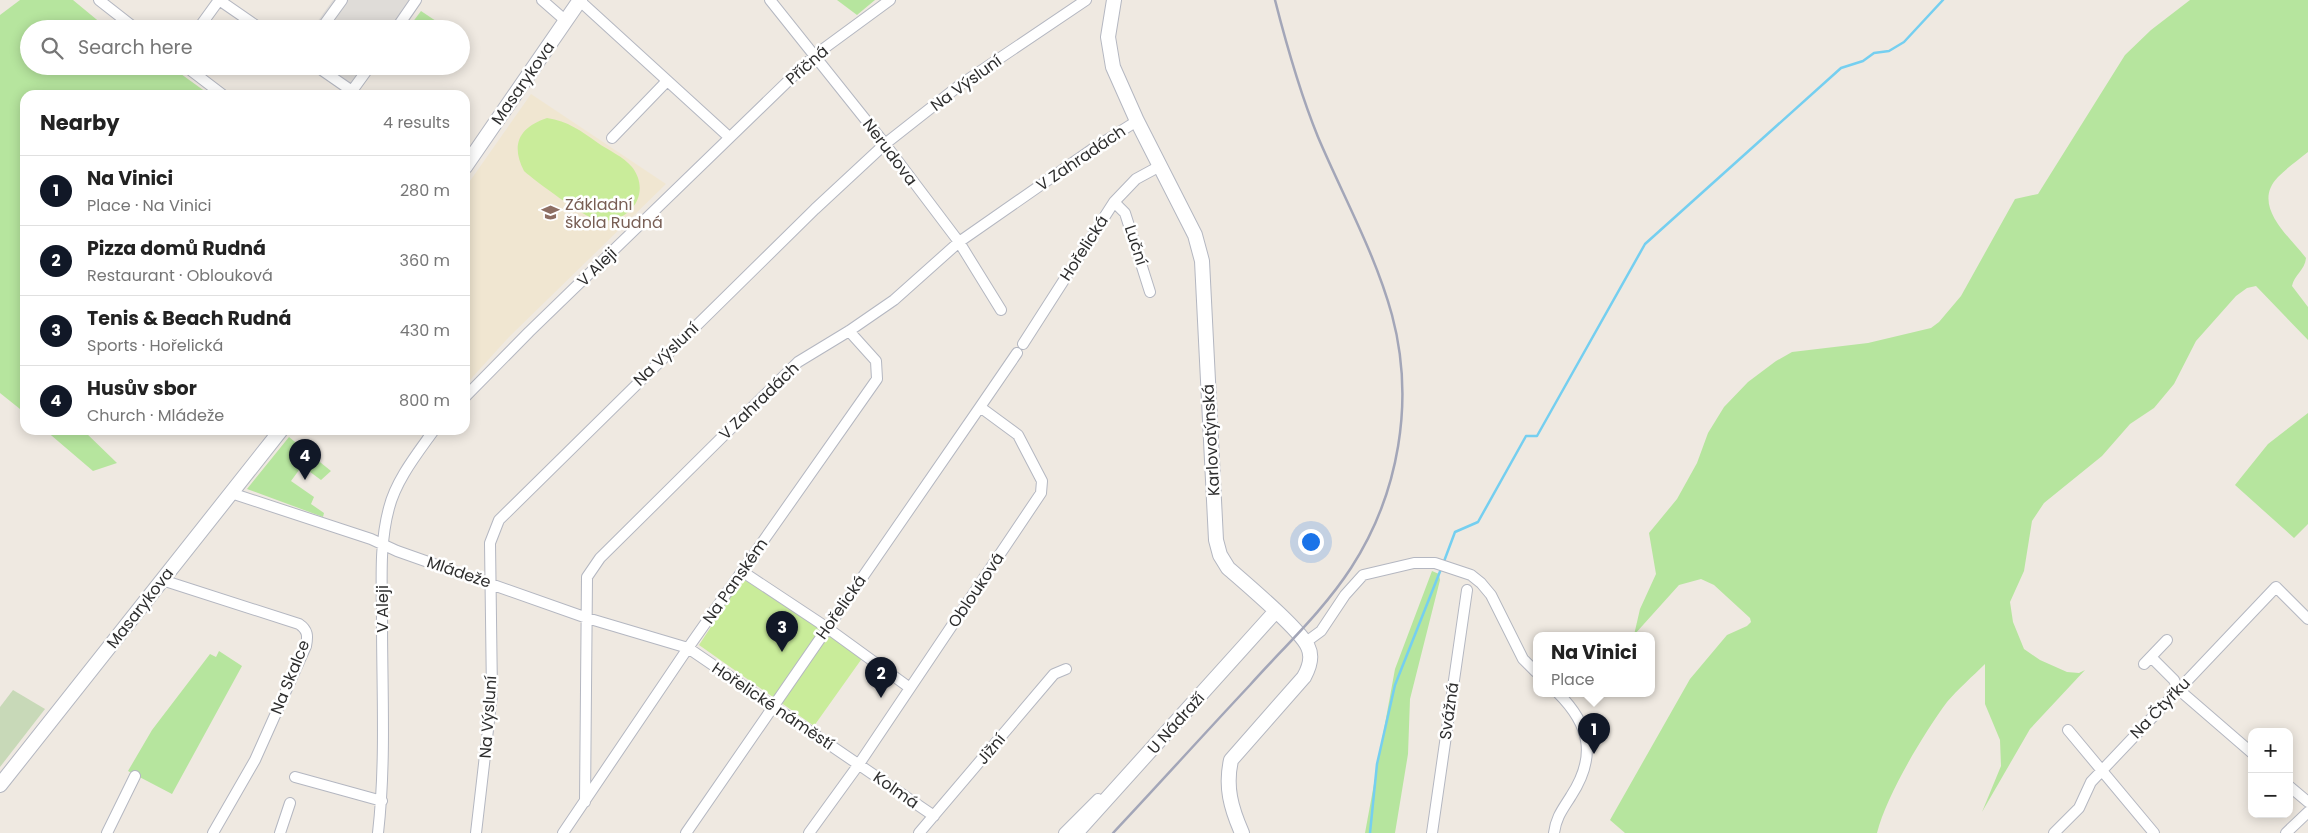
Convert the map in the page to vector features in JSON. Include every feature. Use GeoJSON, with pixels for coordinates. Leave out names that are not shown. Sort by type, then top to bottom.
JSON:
{"type":"FeatureCollection","features":[{"type":"Feature","properties":{"kind":"street"},"geometry":{"type":"LineString","coordinates":[[99,0],[125,20]]}},
{"type":"Feature","properties":{"kind":"street"},"geometry":{"type":"LineString","coordinates":[[205,20],[219,0],[249,20]]}},
{"type":"Feature","properties":{"kind":"street"},"geometry":{"type":"LineString","coordinates":[[328,20],[342,0]]}},
{"type":"Feature","properties":{"kind":"street"},"geometry":{"type":"LineString","coordinates":[[402,20],[416,0]]}},
{"type":"Feature","properties":{"kind":"street"},"geometry":{"type":"LineString","coordinates":[[542,0],[566,20]]}},
{"type":"Feature","properties":{"kind":"street"},"geometry":{"type":"LineString","coordinates":[[580,0],[729,137]]}},
{"type":"Feature","properties":{"kind":"street","name":"Masarykova"},"geometry":{"type":"LineString","coordinates":[[470,160],[580,0]]}},
{"type":"Feature","properties":{"kind":"street","name":"Nerudova"},"geometry":{"type":"LineString","coordinates":[[770,0],[885,144],[959,242],[1001,310]]}},
{"type":"Feature","properties":{"kind":"street","name":"Příčná"},"geometry":{"type":"LineString","coordinates":[[729,137],[815,55],[890,0]]}},
{"type":"Feature","properties":{"kind":"street","name":"Na Výsluní"},"geometry":{"type":"LineString","coordinates":[[476,833],[492,695],[489,583],[490,543],[499,520],[815,209],[885,144],[960,85],[1086,0]]}},
{"type":"Feature","properties":{"kind":"street","name":"Karlovotýnská"},"geometry":{"type":"LineString","coordinates":[[1114,0],[1108,37],[1112,67],[1137,121],[1195,235],[1202,261],[1216,540],[1220,555],[1228,568],[1306,642]]}},
{"type":"Feature","properties":{"kind":"street"},"geometry":{"type":"LineString","coordinates":[[197,75],[217,90]]}},
{"type":"Feature","properties":{"kind":"street"},"geometry":{"type":"LineString","coordinates":[[328,75],[347,90]]}},
{"type":"Feature","properties":{"kind":"street"},"geometry":{"type":"LineString","coordinates":[[353,90],[364,75]]}},
{"type":"Feature","properties":{"kind":"street"},"geometry":{"type":"LineString","coordinates":[[612,138],[667,81]]}},
{"type":"Feature","properties":{"kind":"street","name":"V Zahradách"},"geometry":{"type":"LineString","coordinates":[[585,802],[587,577],[600,558],[798,362],[849,331],[894,300],[959,242],[1094,148],[1137,121]]}},
{"type":"Feature","properties":{"kind":"street","name":"V Aleji"},"geometry":{"type":"LineString","coordinates":[[470,392],[729,137]]}},
{"type":"Feature","properties":{"kind":"street","name":"Hořelická"},"geometry":{"type":"LineString","coordinates":[[686,833],[826,627],[980,407],[1114,202],[1136,179],[1160,166]]}},
{"type":"Feature","properties":{"kind":"street","name":"Luční"},"geometry":{"type":"LineString","coordinates":[[1114,202],[1125,213],[1150,292]]}},
{"type":"Feature","properties":{"kind":"street","name":"Na Panském"},"geometry":{"type":"LineString","coordinates":[[563,833],[688,648],[877,378],[876,361],[849,331]]}},
{"type":"Feature","properties":{"kind":"street","name":"Oblouková"},"geometry":{"type":"LineString","coordinates":[[809,833],[859,764],[1041,493],[1042,480],[1018,435],[980,407]]}},
{"type":"Feature","properties":{"kind":"street","name":"Masarykova"},"geometry":{"type":"LineString","coordinates":[[0,785],[277,435]]}},
{"type":"Feature","properties":{"kind":"street","name":"V Aleji"},"geometry":{"type":"LineString","coordinates":[[378,833],[382,800],[382,544],[389,507],[402,478],[431,435]]}},
{"type":"Feature","properties":{"kind":"street","name":"Mládeže"},"geometry":{"type":"LineString","coordinates":[[231,493],[382,544],[587,618],[688,648]]}},
{"type":"Feature","properties":{"kind":"street"},"geometry":{"type":"LineString","coordinates":[[1242,833],[1232,811],[1228,793],[1228,776],[1231,760],[1307,671],[1310,659],[1306,642],[1321,631],[1345,595],[1363,576],[1414,563],[1435,563],[1472,575],[1490,594],[1523,659],[1533,669]]}},
{"type":"Feature","properties":{"kind":"street"},"geometry":{"type":"LineString","coordinates":[[743,572],[826,627],[910,688]]}},
{"type":"Feature","properties":{"kind":"street","name":"Na Skalce"},"geometry":{"type":"LineString","coordinates":[[162,580],[299,624],[308,635],[306,646],[255,760],[213,833]]}},
{"type":"Feature","properties":{"kind":"street","name":"Na Čtyřku"},"geometry":{"type":"LineString","coordinates":[[2054,833],[2079,808],[2091,782],[2276,588],[2308,619]]}},
{"type":"Feature","properties":{"kind":"street","name":"Svážná"},"geometry":{"type":"LineString","coordinates":[[1432,833],[1467,590]]}},
{"type":"Feature","properties":{"kind":"street","name":"U Nádraží"},"geometry":{"type":"LineString","coordinates":[[1076,833],[1275,612]]}},
{"type":"Feature","properties":{"kind":"street"},"geometry":{"type":"LineString","coordinates":[[2167,640],[2148,660],[2174,680],[2178,689],[2248,750]]}},
{"type":"Feature","properties":{"kind":"street","name":"Hořelické náměstí"},"geometry":{"type":"LineString","coordinates":[[688,648],[859,764]]}},
{"type":"Feature","properties":{"kind":"street","name":"Jižní"},"geometry":{"type":"LineString","coordinates":[[919,833],[1054,674],[1066,669]]}},
{"type":"Feature","properties":{"kind":"street"},"geometry":{"type":"LineString","coordinates":[[1554,833],[1555,821],[1572,795],[1587,761],[1587,743],[1584,731],[1576,716],[1561,697]]}},
{"type":"Feature","properties":{"kind":"street"},"geometry":{"type":"LineString","coordinates":[[2068,730],[2154,833]]}},
{"type":"Feature","properties":{"kind":"street","name":"Kolmá"},"geometry":{"type":"LineString","coordinates":[[859,764],[934,816]]}},
{"type":"Feature","properties":{"kind":"street"},"geometry":{"type":"LineString","coordinates":[[1064,833],[1124,772],[1129,775]]}},
{"type":"Feature","properties":{"kind":"street"},"geometry":{"type":"LineString","coordinates":[[108,833],[135,776]]}},
{"type":"Feature","properties":{"kind":"street"},"geometry":{"type":"LineString","coordinates":[[295,777],[382,800]]}},
{"type":"Feature","properties":{"kind":"street"},"geometry":{"type":"LineString","coordinates":[[2293,789],[2308,802]]}},
{"type":"Feature","properties":{"kind":"street"},"geometry":{"type":"LineString","coordinates":[[280,833],[290,803]]}},
{"type":"Feature","properties":{"kind":"street"},"geometry":{"type":"LineString","coordinates":[[2286,833],[2308,812]]}},
{"type":"Feature","properties":{"kind":"shaded area"},"geometry":{"type":"Polygon","coordinates":[[[333,0],[411,0],[397,20],[319,20],[333,0]]]}},
{"type":"Feature","properties":{"kind":"shaded area"},"geometry":{"type":"Polygon","coordinates":[[[340,75],[358,75],[352,84],[340,75]]]}},
{"type":"Feature","properties":{"kind":"shaded area","name":"Základní škola Rudná"},"geometry":{"type":"Polygon","coordinates":[[[531,94],[666,184],[509,337],[470,380],[470,181],[531,94]]]}},
{"type":"Feature","properties":{"kind":"green space"},"geometry":{"type":"Polygon","coordinates":[[[20,0],[73,0],[97,20],[20,20],[20,75],[182,75],[203,90],[20,90],[20,409],[0,393],[0,15],[20,0]]]}},
{"type":"Feature","properties":{"kind":"green space"},"geometry":{"type":"Polygon","coordinates":[[[837,0],[875,0],[857,15],[837,0]]]}},
{"type":"Feature","properties":{"kind":"green space"},"geometry":{"type":"Polygon","coordinates":[[[2190,0],[2308,0],[2308,152],[2278,177],[2271,188],[2268,198],[2270,209],[2275,219],[2306,258],[2304,266],[2292,286],[2308,307],[2308,340],[2256,286],[2247,288],[2236,296],[2196,341],[2174,384],[2154,408],[2130,424],[2102,456],[2044,503],[2032,521],[2024,571],[2010,602],[2013,622],[2024,649],[2040,660],[2067,672],[2079,673],[2085,670],[2030,729],[1982,812],[2001,766],[2000,740],[1985,704],[1985,664],[1947,702],[1928,730],[1888,801],[1877,833],[1625,833],[1610,820],[1690,679],[1727,635],[1747,626],[1751,622],[1750,618],[1714,585],[1701,579],[1679,585],[1635,632],[1640,609],[1656,574],[1649,533],[1677,499],[1697,463],[1708,433],[1724,407],[1748,382],[1776,361],[1792,352],[1868,343],[1931,328],[1939,322],[1961,296],[2015,199],[2038,194],[2125,55],[2151,30],[2190,0]]]}},
{"type":"Feature","properties":{"kind":"green space"},"geometry":{"type":"Polygon","coordinates":[[[421,11],[434,20],[414,20],[421,11]]]}},
{"type":"Feature","properties":{"kind":"green space"},"geometry":{"type":"Polygon","coordinates":[[[547,118],[561,121],[574,127],[629,163],[638,177],[640,188],[634,206],[627,213],[608,221],[597,220],[560,198],[524,171],[518,153],[520,138],[530,126],[547,118]]]}},
{"type":"Feature","properties":{"kind":"green space"},"geometry":{"type":"Polygon","coordinates":[[[2308,413],[2308,524],[2294,538],[2235,485],[2268,444],[2308,413]]]}},
{"type":"Feature","properties":{"kind":"green space"},"geometry":{"type":"Polygon","coordinates":[[[51,435],[88,435],[117,463],[93,471],[51,435]]]}},
{"type":"Feature","properties":{"kind":"green space"},"geometry":{"type":"Polygon","coordinates":[[[289,437],[331,471],[321,480],[302,466],[291,481],[314,497],[311,504],[324,513],[323,517],[247,489],[289,437]]]}},
{"type":"Feature","properties":{"kind":"green space"},"geometry":{"type":"Polygon","coordinates":[[[1432,571],[1439,574],[1440,580],[1410,699],[1408,754],[1395,833],[1365,833],[1395,669],[1432,571]]]}},
{"type":"Feature","properties":{"kind":"green space"},"geometry":{"type":"Polygon","coordinates":[[[743,581],[747,581],[863,657],[814,726],[699,645],[743,581]]]}},
{"type":"Feature","properties":{"kind":"green space"},"geometry":{"type":"Polygon","coordinates":[[[219,651],[242,666],[172,794],[128,771],[152,730],[210,654],[216,657],[219,651]]]}},
{"type":"Feature","properties":{"kind":"green space"},"geometry":{"type":"Polygon","coordinates":[[[13,690],[45,709],[0,767],[0,707],[13,690]]]}},
{"type":"Feature","properties":{"kind":"waterway"},"geometry":{"type":"LineString","coordinates":[[1443,564],[1455,532],[1478,522],[1526,436],[1537,436],[1645,244],[1841,68],[1863,61],[1874,53],[1889,51],[1904,42],[1943,0]]}},
{"type":"Feature","properties":{"kind":"waterway"},"geometry":{"type":"LineString","coordinates":[[1370,833],[1377,764],[1395,685],[1441,569]]}},
{"type":"Feature","properties":{"kind":"railway"},"geometry":{"type":"LineString","coordinates":[[1113,833],[1303,628],[1340,584],[1367,539],[1381,509],[1391,478],[1398,446],[1402,413],[1402,380],[1399,348],[1392,315],[1368,247],[1305,104],[1275,0]]}},
{"type":"Feature","properties":{"kind":"place","name":"Základní škola Rudná"},"geometry":{"type":"Point","coordinates":[551,213]}},
{"type":"Feature","properties":{"kind":"place","name":"Husův sbor"},"geometry":{"type":"Point","coordinates":[305,480]}},
{"type":"Feature","properties":{"kind":"place","name":"Tenis & Beach Rudná"},"geometry":{"type":"Point","coordinates":[782,652]}},
{"type":"Feature","properties":{"kind":"place","name":"Pizza domů Rudná"},"geometry":{"type":"Point","coordinates":[881,698]}},
{"type":"Feature","properties":{"kind":"place","name":"Na Vinici"},"geometry":{"type":"Point","coordinates":[1594,754]}}]}
